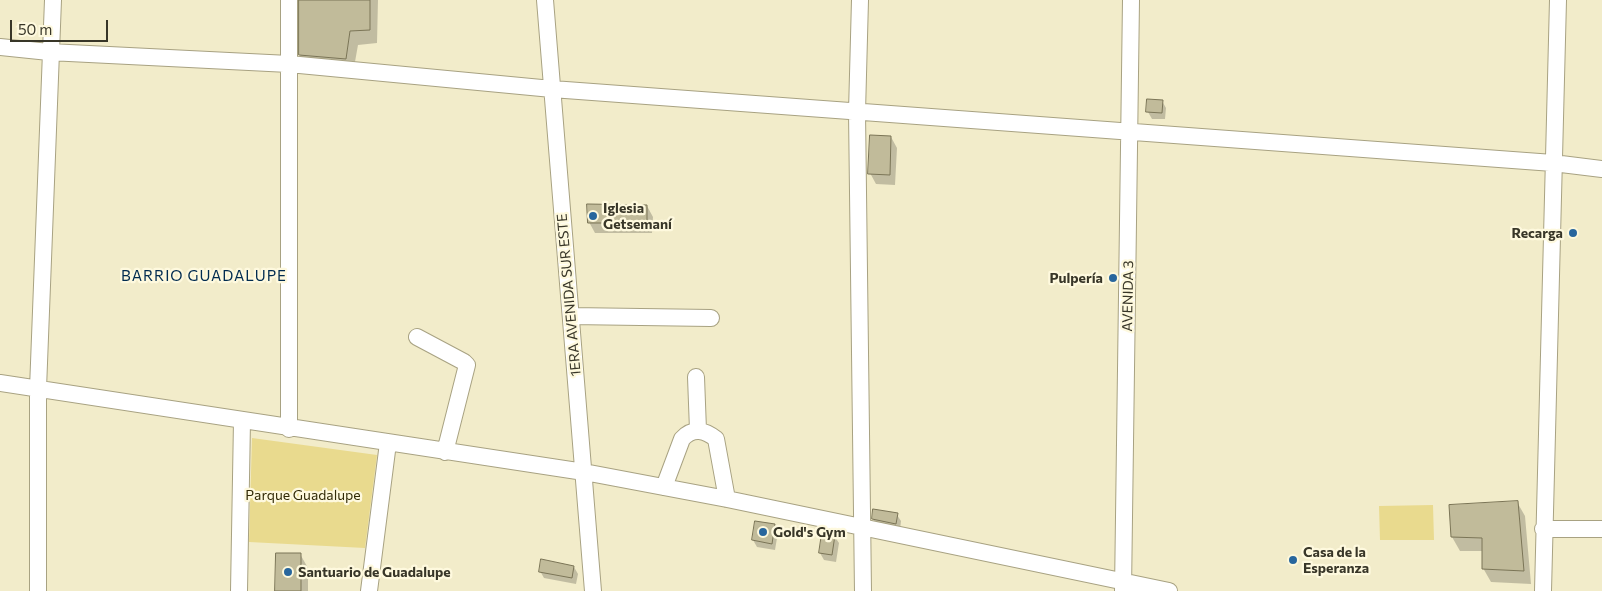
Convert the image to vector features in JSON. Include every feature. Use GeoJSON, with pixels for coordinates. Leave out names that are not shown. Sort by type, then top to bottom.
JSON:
{"type":"FeatureCollection","features":[{"type":"Feature","properties":{"kind":"street"},"geometry":{"type":"LineString","coordinates":[[38,591],[38,389],[52,0]]}},
{"type":"Feature","properties":{"kind":"street"},"geometry":{"type":"LineString","coordinates":[[289,0],[289,429]]}},
{"type":"Feature","properties":{"kind":"street","name":"1ERA AVENIDA SUR ESTE"},"geometry":{"type":"LineString","coordinates":[[545,0],[593,591]]}},
{"type":"Feature","properties":{"kind":"street"},"geometry":{"type":"LineString","coordinates":[[860,0],[857,112],[863,591]]}},
{"type":"Feature","properties":{"kind":"street","name":"AVENIDA 3"},"geometry":{"type":"LineString","coordinates":[[1123,587],[1131,130],[1131,0]]}},
{"type":"Feature","properties":{"kind":"street"},"geometry":{"type":"LineString","coordinates":[[1543,591],[1543,529],[1558,0]]}},
{"type":"Feature","properties":{"kind":"street"},"geometry":{"type":"LineString","coordinates":[[0,47],[49,52],[289,64],[552,89],[1131,130],[1553,163],[1602,169]]}},
{"type":"Feature","properties":{"kind":"street"},"geometry":{"type":"LineString","coordinates":[[571,316],[711,318]]}},
{"type":"Feature","properties":{"kind":"street"},"geometry":{"type":"LineString","coordinates":[[417,337],[467,365],[446,452]]}},
{"type":"Feature","properties":{"kind":"street"},"geometry":{"type":"LineString","coordinates":[[696,377],[698,430]]}},
{"type":"Feature","properties":{"kind":"street"},"geometry":{"type":"LineString","coordinates":[[0,383],[289,429],[584,472],[862,527],[1123,587],[1169,591]]}},
{"type":"Feature","properties":{"kind":"street"},"geometry":{"type":"LineString","coordinates":[[239,591],[242,421]]}},
{"type":"Feature","properties":{"kind":"street"},"geometry":{"type":"LineString","coordinates":[[664,487],[682,439],[687,433],[698,430],[708,433],[716,439],[727,499]]}},
{"type":"Feature","properties":{"kind":"street"},"geometry":{"type":"LineString","coordinates":[[369,591],[388,443]]}},
{"type":"Feature","properties":{"kind":"street"},"geometry":{"type":"LineString","coordinates":[[1543,529],[1602,529]]}},
{"type":"Feature","properties":{"kind":"green space","name":"Parque Guadalupe"},"geometry":{"type":"Polygon","coordinates":[[[252,438],[377,455],[365,548],[249,542],[252,438]]]}},
{"type":"Feature","properties":{"kind":"green space"},"geometry":{"type":"Polygon","coordinates":[[[1433,505],[1434,540],[1380,540],[1379,506],[1433,505]]]}},
{"type":"Feature","properties":{"kind":"building"},"geometry":{"type":"Polygon","coordinates":[[[299,0],[370,0],[370,30],[350,31],[346,59],[299,55],[299,0]]]}},
{"type":"Feature","properties":{"kind":"building"},"geometry":{"type":"Polygon","coordinates":[[[1147,99],[1163,100],[1162,113],[1146,112],[1147,99]]]}},
{"type":"Feature","properties":{"kind":"building"},"geometry":{"type":"Polygon","coordinates":[[[870,135],[891,136],[890,175],[868,174],[870,135]]]}},
{"type":"Feature","properties":{"kind":"building"},"geometry":{"type":"Polygon","coordinates":[[[587,204],[647,205],[647,223],[588,223],[587,204]]]}},
{"type":"Feature","properties":{"kind":"building"},"geometry":{"type":"Polygon","coordinates":[[[1518,501],[1524,571],[1482,569],[1482,538],[1451,537],[1449,505],[1518,501]]]}},
{"type":"Feature","properties":{"kind":"building"},"geometry":{"type":"Polygon","coordinates":[[[873,509],[898,513],[896,524],[872,519],[873,509]]]}},
{"type":"Feature","properties":{"kind":"building","name":"Gold's Gym"},"geometry":{"type":"Polygon","coordinates":[[[755,521],[775,524],[772,544],[752,540],[755,521]]]}},
{"type":"Feature","properties":{"kind":"building"},"geometry":{"type":"Polygon","coordinates":[[[822,533],[835,535],[832,555],[819,553],[822,533]]]}},
{"type":"Feature","properties":{"kind":"building","name":"Santuario de Guadalupe"},"geometry":{"type":"Polygon","coordinates":[[[276,553],[301,553],[301,591],[275,591],[276,553]]]}},
{"type":"Feature","properties":{"kind":"building"},"geometry":{"type":"Polygon","coordinates":[[[541,559],[574,566],[572,578],[539,572],[541,559]]]}},
{"type":"Feature","properties":{"kind":"place","name":"Iglesia Getsemaní"},"geometry":{"type":"Point","coordinates":[593,216]}},
{"type":"Feature","properties":{"kind":"place","name":"Recarga"},"geometry":{"type":"Point","coordinates":[1573,233]}},
{"type":"Feature","properties":{"kind":"place","name":"Pulpería"},"geometry":{"type":"Point","coordinates":[1113,278]}},
{"type":"Feature","properties":{"kind":"place","name":"Gold's Gym"},"geometry":{"type":"Point","coordinates":[763,532]}},
{"type":"Feature","properties":{"kind":"place","name":"Casa de la Esperanza"},"geometry":{"type":"Point","coordinates":[1293,560]}},
{"type":"Feature","properties":{"kind":"place","name":"Santuario de Guadalupe"},"geometry":{"type":"Point","coordinates":[288,572]}},
{"type":"Feature","properties":{"kind":"district","name":"BARRIO GUADALUPE"},"geometry":{"type":"Point","coordinates":[204,276]}}]}
